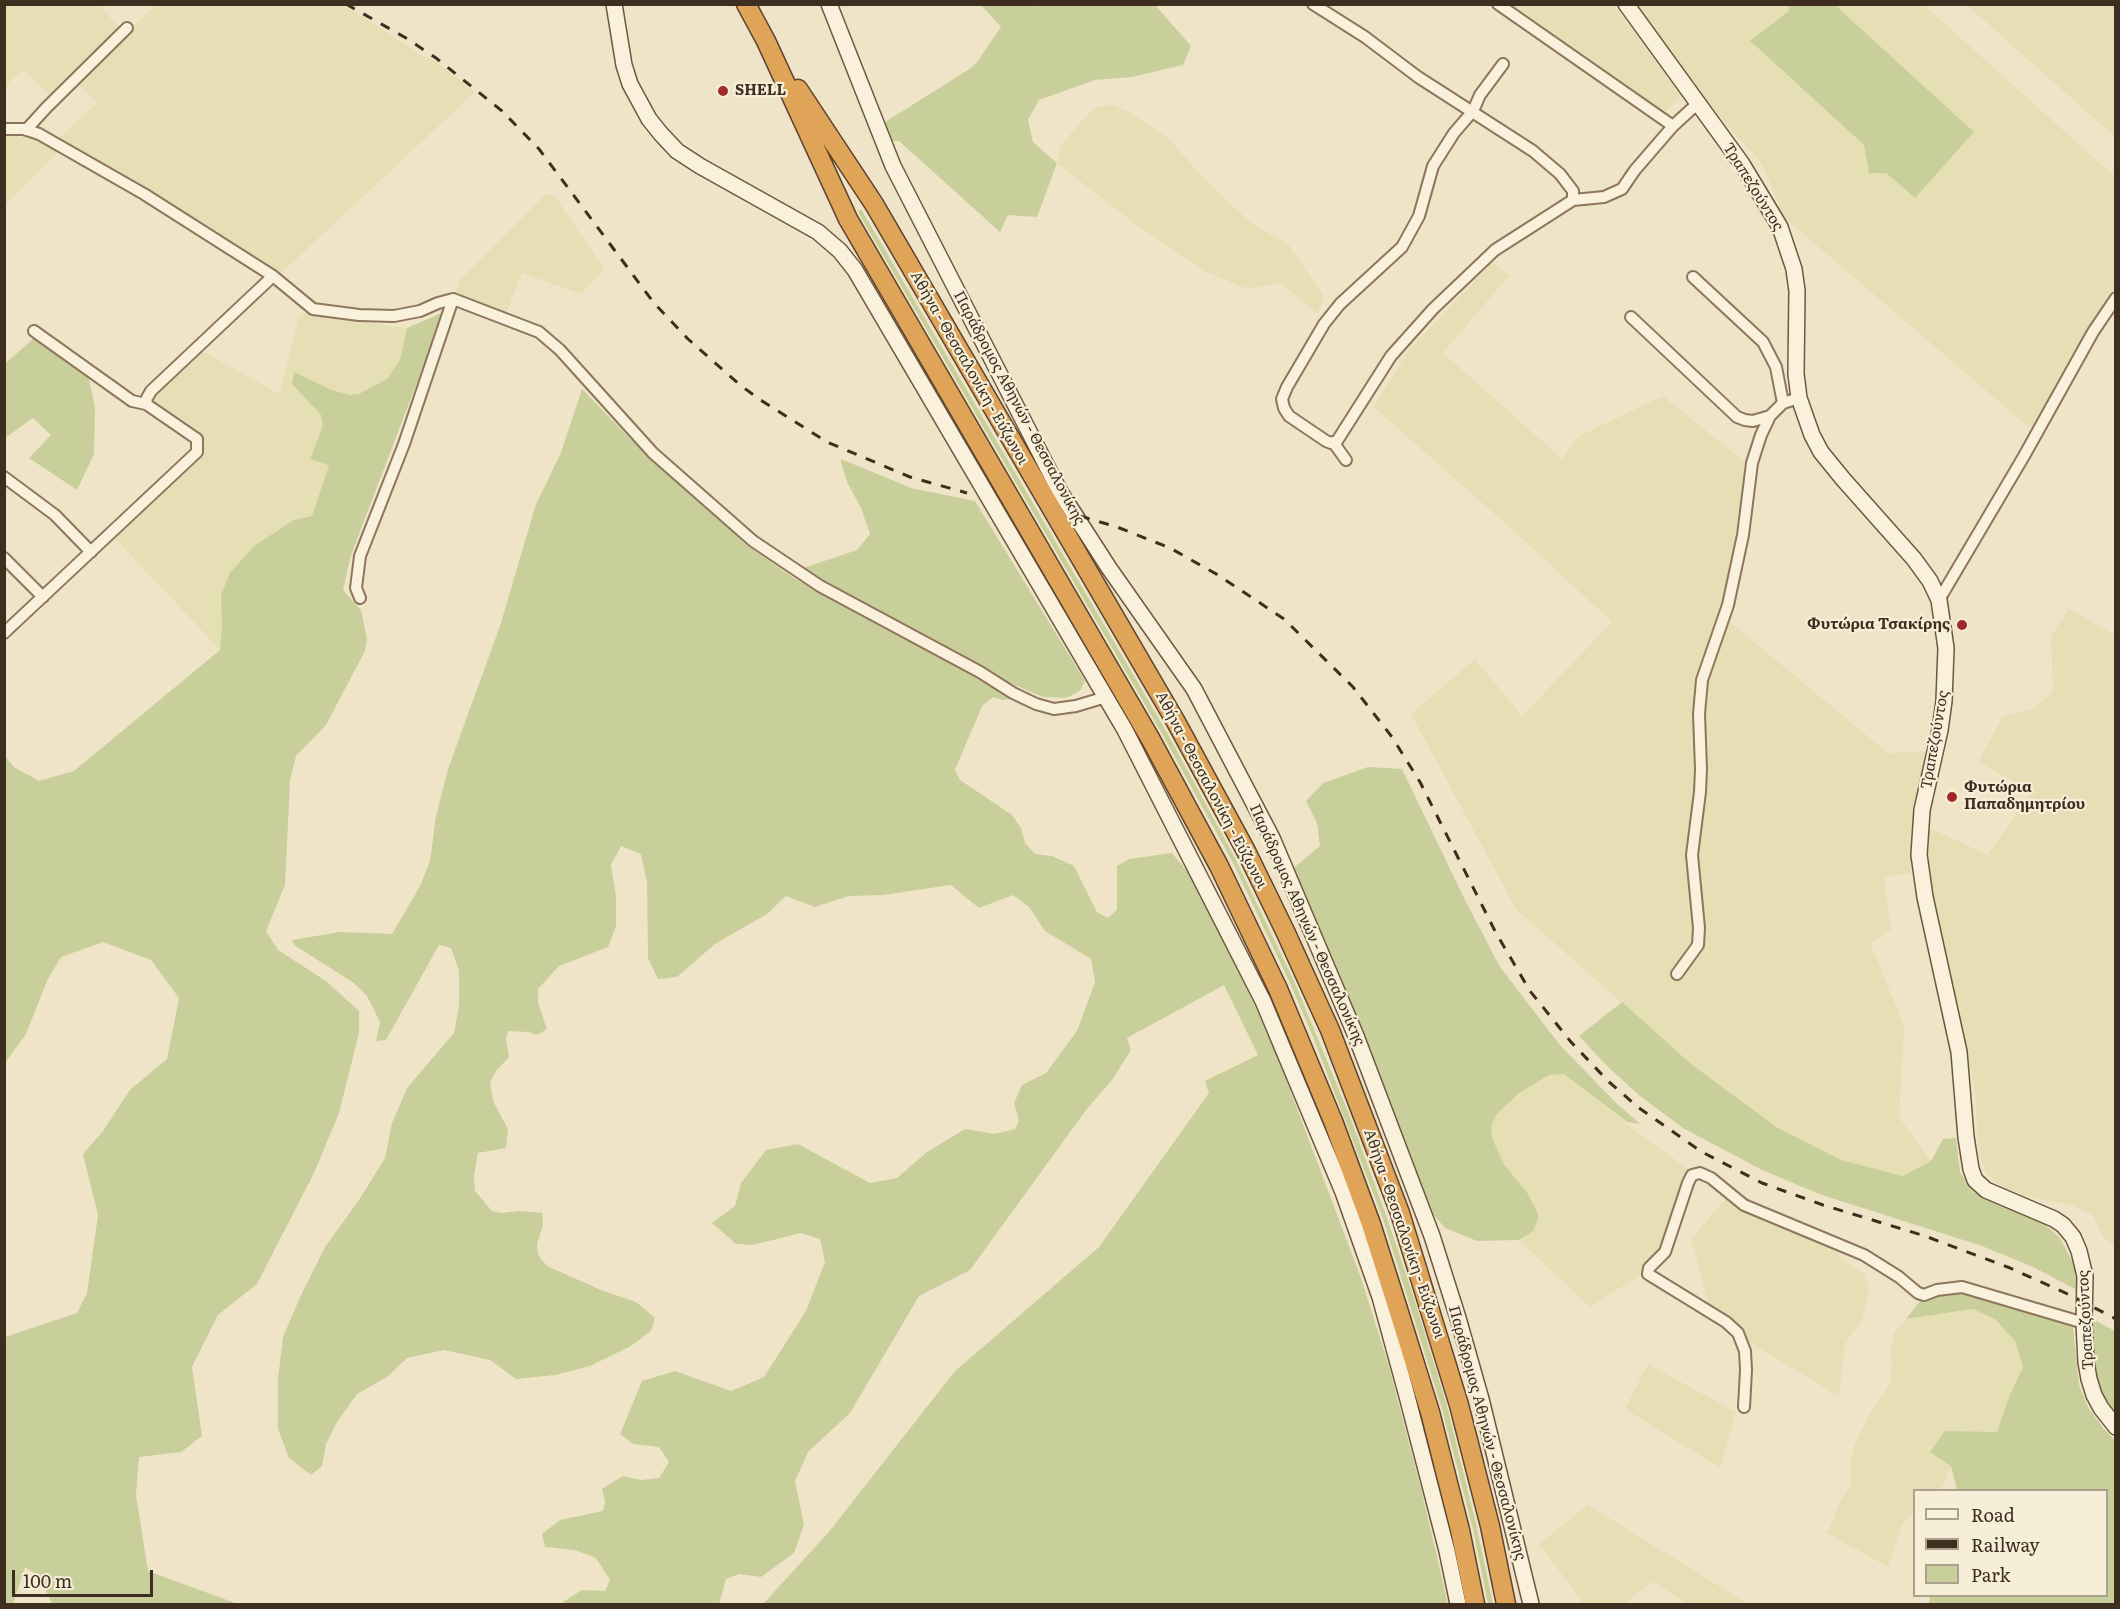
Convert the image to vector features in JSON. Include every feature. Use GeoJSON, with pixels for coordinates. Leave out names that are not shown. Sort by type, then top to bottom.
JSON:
{"type":"FeatureCollection","features":[{"type":"Feature","properties":{"kind":"highway","name":"Αθήνα - Θεσσαλονίκη - Εύζωνοι"},"geometry":{"type":"LineString","coordinates":[[746,4],[848,219],[1150,738],[1219,866],[1278,989],[1333,1121],[1371,1224],[1401,1317],[1438,1443],[1460,1530],[1475,1605]]}},
{"type":"Feature","properties":{"kind":"highway","name":"Αθήνα - Θεσσαλονίκη - Εύζωνοι"},"geometry":{"type":"LineString","coordinates":[[766,42],[874,204],[1176,722],[1246,851],[1285,931],[1330,1030],[1400,1213],[1460,1405],[1490,1526],[1506,1605]]}},
{"type":"Feature","properties":{"kind":"main road"},"geometry":{"type":"LineString","coordinates":[[614,4],[624,65],[630,84],[649,119],[661,134],[678,151],[700,166],[818,232],[840,251],[855,270],[1106,697],[1167,809],[1263,1001],[1343,1191],[1380,1297],[1447,1551],[1458,1605]]}},
{"type":"Feature","properties":{"kind":"main road","name":"Παράδρομος Αθηνών - Θεσσαλονίκης"},"geometry":{"type":"LineString","coordinates":[[829,4],[892,166],[1060,492],[1109,568],[1194,689],[1272,838],[1356,1036],[1432,1236],[1481,1399],[1531,1605]]}},
{"type":"Feature","properties":{"kind":"main road","name":"Τραπεζούντος"},"geometry":{"type":"LineString","coordinates":[[1626,4],[1742,164],[1773,214],[1788,247],[1797,291],[1799,398],[1812,435],[1821,452],[1914,559],[1930,580],[1939,600],[1945,635],[1945,692],[1940,730],[1922,810],[1919,855],[1928,909],[1959,1052],[1971,1169],[1975,1180],[1986,1190],[2054,1219],[2068,1231],[2079,1251],[2085,1276],[2084,1323],[2089,1379],[2101,1408],[2115,1427]]}},
{"type":"Feature","properties":{"kind":"street"},"geometry":{"type":"LineString","coordinates":[[1313,4],[1547,162],[1560,174],[1573,192],[1573,200]]}},
{"type":"Feature","properties":{"kind":"street"},"geometry":{"type":"LineString","coordinates":[[1498,4],[1673,126]]}},
{"type":"Feature","properties":{"kind":"street"},"geometry":{"type":"LineString","coordinates":[[26,130],[127,28]]}},
{"type":"Feature","properties":{"kind":"street"},"geometry":{"type":"LineString","coordinates":[[1503,64],[1480,95],[1473,111],[1454,133],[1432,166],[1419,216],[1402,247],[1340,304],[1324,324],[1282,399],[1289,416],[1326,441],[1337,441],[1391,356],[1433,309],[1495,250],[1573,200],[1605,197],[1622,189],[1635,170],[1673,126],[1698,103]]}},
{"type":"Feature","properties":{"kind":"street"},"geometry":{"type":"LineString","coordinates":[[4,129],[26,130],[70,151],[144,194],[273,276],[313,309],[359,315],[394,316],[420,311],[453,299],[539,333],[560,350],[652,453],[753,541],[820,586],[1036,704],[1054,709],[1076,706],[1106,697]]}},
{"type":"Feature","properties":{"kind":"street"},"geometry":{"type":"LineString","coordinates":[[147,404],[151,391],[273,276]]}},
{"type":"Feature","properties":{"kind":"street"},"geometry":{"type":"LineString","coordinates":[[1693,277],[1763,342],[1776,367],[1782,403]]}},
{"type":"Feature","properties":{"kind":"street"},"geometry":{"type":"LineString","coordinates":[[1939,600],[2093,332],[2115,298]]}},
{"type":"Feature","properties":{"kind":"street"},"geometry":{"type":"LineString","coordinates":[[360,598],[356,588],[360,556],[404,444],[453,299]]}},
{"type":"Feature","properties":{"kind":"street"},"geometry":{"type":"LineString","coordinates":[[1631,317],[1737,417],[1753,421],[1770,416]]}},
{"type":"Feature","properties":{"kind":"street"},"geometry":{"type":"LineString","coordinates":[[4,633],[197,452],[197,439],[147,404],[132,401],[34,331]]}},
{"type":"Feature","properties":{"kind":"street"},"geometry":{"type":"LineString","coordinates":[[1677,974],[1698,945],[1700,928],[1692,855],[1700,792],[1699,714],[1702,680],[1728,605],[1743,535],[1752,463],[1770,416],[1782,403],[1799,398]]}},
{"type":"Feature","properties":{"kind":"street"},"geometry":{"type":"LineString","coordinates":[[1334,442],[1346,460]]}},
{"type":"Feature","properties":{"kind":"street"},"geometry":{"type":"LineString","coordinates":[[4,477],[55,515],[91,552]]}},
{"type":"Feature","properties":{"kind":"street"},"geometry":{"type":"LineString","coordinates":[[4,558],[43,597]]}},
{"type":"Feature","properties":{"kind":"street"},"geometry":{"type":"LineString","coordinates":[[1744,1407],[1745,1351],[1738,1333],[1726,1322],[1648,1274],[1649,1268],[1665,1252],[1692,1175],[1700,1173],[1711,1178],[1744,1205],[1863,1255],[1899,1277],[1918,1293],[1924,1295],[1937,1290],[1962,1287],[2084,1323]]}},
{"type":"Feature","properties":{"kind":"shaded area"},"geometry":{"type":"Polygon","coordinates":[[[1510,4],[1614,5],[1681,96],[1664,113],[1508,7],[1510,4]]]}},
{"type":"Feature","properties":{"kind":"shaded area"},"geometry":{"type":"Polygon","coordinates":[[[5,5],[100,5],[121,31],[52,98],[23,70],[7,84],[5,99],[5,5]]]}},
{"type":"Feature","properties":{"kind":"shaded area"},"geometry":{"type":"Polygon","coordinates":[[[156,5],[341,5],[354,11],[424,57],[431,58],[475,92],[279,275],[57,140],[97,103],[76,81],[156,5]]]}},
{"type":"Feature","properties":{"kind":"shaded area"},"geometry":{"type":"Polygon","coordinates":[[[1634,5],[1788,5],[1789,11],[1750,42],[1864,145],[1886,173],[1915,198],[1974,132],[1835,5],[1924,5],[2115,177],[2115,288],[2081,341],[2032,430],[1781,215],[1778,201],[1759,159],[1734,134],[1671,56],[1634,5]]]}},
{"type":"Feature","properties":{"kind":"shaded area"},"geometry":{"type":"Polygon","coordinates":[[[1967,5],[2115,5],[2115,137],[1967,5]]]}},
{"type":"Feature","properties":{"kind":"shaded area"},"geometry":{"type":"Polygon","coordinates":[[[1113,105],[1131,113],[1169,139],[1209,184],[1251,223],[1288,244],[1324,297],[1318,314],[1281,283],[1248,289],[1206,272],[1136,225],[1057,163],[1060,147],[1079,124],[1096,107],[1113,105]]]}},
{"type":"Feature","properties":{"kind":"shaded area"},"geometry":{"type":"Polygon","coordinates":[[[5,137],[32,138],[58,152],[5,206],[5,137]]]}},
{"type":"Feature","properties":{"kind":"shaded area"},"geometry":{"type":"Polygon","coordinates":[[[546,194],[554,195],[604,269],[581,294],[522,273],[506,314],[455,293],[460,280],[546,194]]]}},
{"type":"Feature","properties":{"kind":"shaded area"},"geometry":{"type":"Polygon","coordinates":[[[1493,262],[1509,276],[1443,353],[1562,459],[1579,436],[1663,396],[1745,462],[1732,563],[1719,613],[1888,753],[1927,751],[1913,808],[1911,873],[1884,877],[1891,930],[1870,943],[1904,1026],[1899,1117],[1931,1161],[1903,1176],[1841,1160],[1778,1128],[1691,1064],[1516,909],[1411,714],[1475,659],[1522,716],[1612,622],[1374,407],[1408,351],[1493,262]]]}},
{"type":"Feature","properties":{"kind":"shaded area"},"geometry":{"type":"Polygon","coordinates":[[[306,312],[314,316],[407,328],[400,360],[387,379],[359,395],[332,390],[295,373],[292,384],[321,415],[323,425],[310,459],[329,464],[312,516],[294,520],[222,624],[220,650],[112,535],[200,456],[203,445],[197,432],[155,405],[154,397],[202,351],[280,394],[298,318],[306,312]]]}},
{"type":"Feature","properties":{"kind":"shaded area"},"geometry":{"type":"Polygon","coordinates":[[[2069,609],[2115,635],[2115,1246],[2103,1237],[2093,1215],[2074,1206],[2027,1196],[2004,1188],[1987,1175],[1979,1155],[1975,1092],[1963,1031],[1932,904],[1923,825],[1988,855],[2032,791],[1978,762],[2003,716],[2034,709],[2053,691],[2051,636],[2069,609]]]}},
{"type":"Feature","properties":{"kind":"shaded area"},"geometry":{"type":"Polygon","coordinates":[[[1565,1074],[1633,1129],[1691,1171],[1663,1250],[1645,1272],[1590,1307],[1519,1240],[1533,1231],[1528,1194],[1504,1164],[1492,1138],[1491,1126],[1497,1114],[1518,1094],[1549,1075],[1565,1074]]]}},
{"type":"Feature","properties":{"kind":"shaded area"},"geometry":{"type":"Polygon","coordinates":[[[1726,1199],[1744,1210],[1837,1250],[1844,1261],[1864,1273],[1869,1288],[1863,1318],[1845,1344],[1839,1396],[1747,1341],[1739,1326],[1710,1308],[1691,1239],[1726,1199]]]}},
{"type":"Feature","properties":{"kind":"shaded area"},"geometry":{"type":"Polygon","coordinates":[[[1973,1309],[1995,1319],[2015,1341],[2023,1367],[2009,1397],[1997,1432],[1951,1466],[1940,1489],[1913,1489],[1913,1514],[1902,1524],[1888,1567],[1827,1533],[1840,1502],[1852,1483],[1850,1467],[1854,1445],[1871,1412],[1889,1386],[1894,1333],[1906,1319],[1973,1309]]]}},
{"type":"Feature","properties":{"kind":"shaded area"},"geometry":{"type":"Polygon","coordinates":[[[1648,1364],[1736,1412],[1720,1468],[1625,1409],[1648,1364]]]}},
{"type":"Feature","properties":{"kind":"shaded area"},"geometry":{"type":"Polygon","coordinates":[[[1588,1505],[1748,1604],[1688,1604],[1653,1582],[1623,1604],[1584,1604],[1539,1544],[1588,1505]]]}},
{"type":"Feature","properties":{"kind":"green space"},"geometry":{"type":"Polygon","coordinates":[[[1033,4],[1036,7],[1040,4],[1155,5],[1191,46],[1183,65],[1132,77],[1095,80],[1039,100],[1028,120],[1033,142],[1057,163],[1037,217],[1008,215],[1000,232],[899,141],[888,141],[882,124],[977,62],[1001,27],[981,5],[1033,4]]]}},
{"type":"Feature","properties":{"kind":"green space"},"geometry":{"type":"Polygon","coordinates":[[[1788,5],[1835,5],[1974,132],[1915,198],[1886,173],[1869,173],[1864,145],[1750,41],[1789,11],[1788,5]]]}},
{"type":"Feature","properties":{"kind":"green space"},"geometry":{"type":"Polygon","coordinates":[[[861,209],[1165,729],[1234,856],[1294,981],[1349,1114],[1414,1298],[1447,1406],[1493,1604],[1488,1604],[1473,1529],[1442,1409],[1383,1219],[1290,983],[1231,859],[1161,732],[858,212],[861,209]]]}},
{"type":"Feature","properties":{"kind":"green space"},"geometry":{"type":"Polygon","coordinates":[[[444,312],[351,555],[343,590],[361,610],[367,639],[365,651],[326,725],[296,756],[290,781],[285,885],[266,931],[278,950],[326,981],[359,1011],[359,1033],[339,1113],[314,1173],[257,1284],[218,1315],[192,1367],[202,1436],[181,1452],[139,1457],[136,1495],[148,1571],[238,1604],[52,1604],[40,1577],[25,1567],[13,1604],[5,1604],[5,1337],[77,1313],[87,1293],[98,1215],[83,1154],[103,1131],[130,1090],[167,1059],[179,998],[151,960],[103,942],[61,957],[47,981],[26,1034],[5,1063],[4,755],[14,767],[39,781],[74,771],[220,650],[221,595],[230,573],[254,546],[294,520],[312,516],[329,465],[310,459],[323,425],[321,415],[292,384],[294,372],[332,390],[350,395],[359,394],[387,379],[400,360],[407,328],[444,312]]]}},
{"type":"Feature","properties":{"kind":"green space"},"geometry":{"type":"Polygon","coordinates":[[[35,337],[88,376],[95,407],[94,454],[77,490],[29,458],[51,435],[33,418],[5,438],[4,360],[7,362],[35,337]]]}},
{"type":"Feature","properties":{"kind":"green space"},"geometry":{"type":"Polygon","coordinates":[[[582,389],[641,450],[714,513],[745,544],[794,578],[1013,699],[1002,700],[993,697],[982,706],[955,770],[960,780],[1012,815],[1021,828],[1025,843],[1035,854],[1052,856],[1074,866],[1097,912],[1108,918],[1117,910],[1117,866],[1129,859],[1172,853],[1187,871],[1242,977],[1278,1058],[1361,1278],[1389,1366],[1448,1604],[763,1604],[828,1533],[955,1371],[1099,1247],[1209,1093],[1205,1081],[1258,1055],[1224,985],[1127,1038],[1131,1050],[1112,1080],[1086,1110],[970,1270],[919,1296],[850,1413],[808,1452],[795,1481],[804,1525],[794,1553],[761,1577],[739,1574],[726,1579],[719,1604],[564,1604],[563,1602],[582,1590],[605,1591],[610,1580],[596,1558],[575,1550],[545,1547],[542,1534],[560,1520],[603,1511],[605,1501],[602,1489],[623,1476],[641,1480],[659,1478],[669,1462],[659,1447],[633,1444],[620,1434],[642,1381],[675,1371],[731,1391],[764,1377],[806,1311],[825,1262],[820,1239],[801,1233],[753,1245],[736,1244],[712,1223],[735,1206],[741,1183],[766,1150],[798,1144],[870,1183],[897,1178],[927,1152],[965,1129],[995,1134],[1015,1129],[1019,1121],[1014,1103],[1022,1085],[1046,1073],[1077,1031],[1095,982],[1091,959],[1045,931],[1029,907],[1013,895],[979,908],[951,885],[883,895],[849,896],[815,907],[786,896],[767,914],[715,944],[677,977],[658,979],[648,958],[647,883],[641,854],[621,846],[611,865],[616,896],[616,926],[608,947],[559,966],[538,989],[538,1003],[547,1029],[537,1035],[508,1031],[506,1039],[509,1057],[496,1071],[490,1082],[493,1101],[508,1129],[506,1148],[478,1153],[474,1175],[475,1191],[492,1211],[542,1213],[543,1225],[537,1244],[538,1255],[547,1266],[601,1290],[636,1302],[655,1318],[651,1331],[631,1346],[590,1366],[555,1375],[516,1379],[490,1360],[444,1350],[407,1358],[387,1377],[357,1394],[337,1422],[326,1444],[322,1466],[311,1475],[289,1458],[278,1429],[278,1379],[283,1337],[325,1247],[359,1200],[385,1158],[392,1123],[407,1088],[454,1033],[459,1005],[459,971],[451,948],[439,945],[386,1040],[376,1041],[380,1022],[367,996],[354,983],[294,945],[292,940],[340,932],[392,934],[420,886],[430,861],[436,816],[448,769],[500,626],[536,504],[560,455],[582,389]]]}},
{"type":"Feature","properties":{"kind":"green space"},"geometry":{"type":"Polygon","coordinates":[[[841,459],[911,488],[975,501],[1085,681],[1080,691],[1066,698],[1043,697],[1008,682],[851,597],[803,568],[857,550],[870,534],[861,508],[848,484],[841,459]]]}},
{"type":"Feature","properties":{"kind":"green space"},"geometry":{"type":"Polygon","coordinates":[[[1368,767],[1402,769],[1500,967],[1560,1045],[1615,1102],[1640,1124],[1627,1122],[1564,1074],[1549,1075],[1518,1094],[1497,1114],[1491,1126],[1492,1138],[1504,1164],[1528,1194],[1539,1216],[1533,1231],[1519,1240],[1477,1241],[1445,1228],[1432,1213],[1403,1135],[1291,870],[1320,846],[1317,823],[1306,801],[1323,783],[1368,767]]]}},
{"type":"Feature","properties":{"kind":"green space"},"geometry":{"type":"Polygon","coordinates":[[[1622,1002],[1691,1064],[1778,1128],[1841,1160],[1903,1176],[1931,1161],[1943,1139],[1956,1138],[1960,1172],[1973,1192],[2041,1221],[2060,1238],[2076,1269],[2077,1290],[2033,1267],[1982,1246],[1819,1194],[1762,1170],[1683,1128],[1640,1096],[1579,1036],[1622,1002]]]}},
{"type":"Feature","properties":{"kind":"green space"},"geometry":{"type":"Polygon","coordinates":[[[1960,1290],[2073,1327],[2079,1385],[2088,1407],[2115,1440],[2115,1604],[1929,1604],[1930,1597],[2108,1597],[2108,1489],[1957,1489],[1951,1466],[1930,1452],[1945,1431],[1997,1432],[2009,1397],[2023,1367],[2015,1341],[1995,1319],[1973,1309],[1906,1319],[1920,1301],[1960,1290]]]}},
{"type":"Feature","properties":{"kind":"green space"},"geometry":{"type":"Polygon","coordinates":[[[2089,1317],[2115,1331],[2115,1422],[2093,1380],[2089,1317]]]}},
{"type":"Feature","properties":{"kind":"railway"},"geometry":{"type":"LineString","coordinates":[[346,4],[436,58],[502,111],[539,149],[654,303],[688,339],[740,385],[827,442],[910,477],[967,493]]}},
{"type":"Feature","properties":{"kind":"railway"},"geometry":{"type":"LineString","coordinates":[[1080,516],[1117,527],[1170,548],[1218,575],[1284,619],[1353,687],[1392,737],[1420,782],[1496,933],[1530,991],[1571,1042],[1609,1082],[1639,1108],[1702,1152],[1762,1183],[1823,1205],[1925,1236],[2010,1268],[2116,1319]]}},
{"type":"Feature","properties":{"kind":"place","name":"SHELL"},"geometry":{"type":"Point","coordinates":[723,91]}},
{"type":"Feature","properties":{"kind":"place","name":"Φυτώρια Τσακίρης"},"geometry":{"type":"Point","coordinates":[1962,625]}},
{"type":"Feature","properties":{"kind":"place","name":"Φυτώρια Παπαδημητρίου"},"geometry":{"type":"Point","coordinates":[1952,797]}}]}
